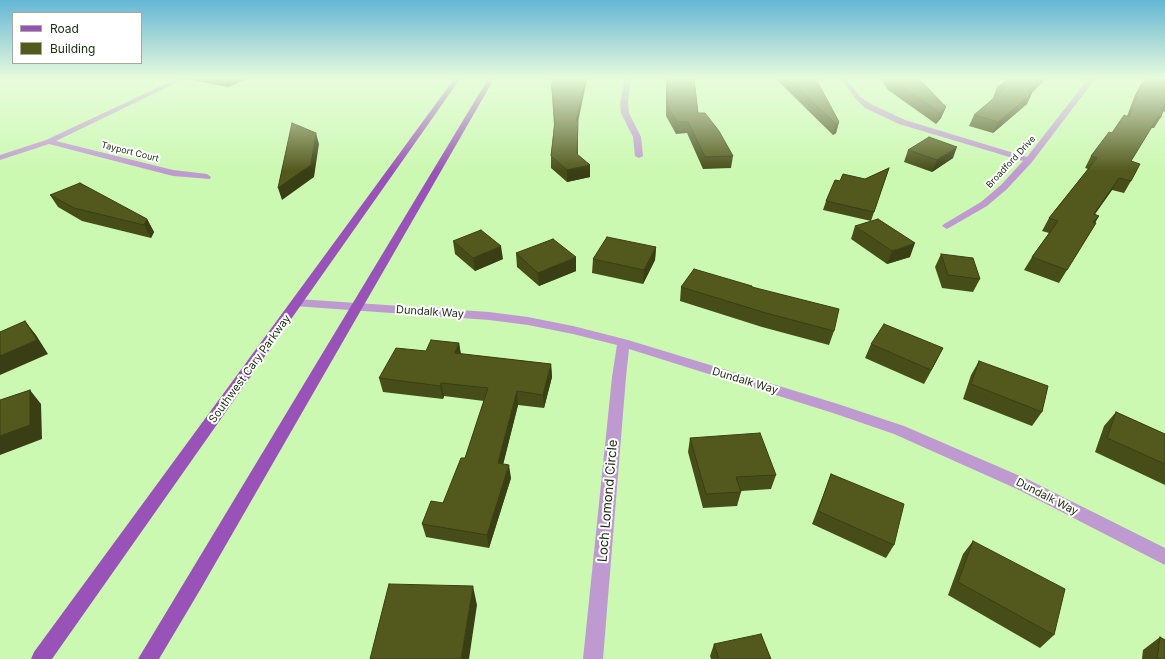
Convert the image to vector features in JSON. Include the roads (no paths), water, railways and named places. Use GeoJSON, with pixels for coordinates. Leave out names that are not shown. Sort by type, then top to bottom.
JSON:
{"type":"FeatureCollection","features":[{"type":"Feature","properties":{"kind":"main road","name":"Southwest Cary Parkway"},"geometry":{"type":"LineString","coordinates":[[41,659],[298,303],[435,110]]}},
{"type":"Feature","properties":{"kind":"main road"},"geometry":{"type":"LineString","coordinates":[[148,659],[194,584],[473,110]]}},
{"type":"Feature","properties":{"kind":"street"},"geometry":{"type":"LineString","coordinates":[[0,158],[50,142],[117,110]]}},
{"type":"Feature","properties":{"kind":"street"},"geometry":{"type":"LineString","coordinates":[[625,110],[637,137],[639,156]]}},
{"type":"Feature","properties":{"kind":"street"},"geometry":{"type":"LineString","coordinates":[[876,110],[902,122],[1029,160]]}},
{"type":"Feature","properties":{"kind":"street","name":"Broadford Drive"},"geometry":{"type":"LineString","coordinates":[[947,226],[984,204],[1004,187],[1029,160],[1068,110]]}},
{"type":"Feature","properties":{"kind":"street","name":"Tayport Court"},"geometry":{"type":"LineString","coordinates":[[50,142],[173,173],[207,177]]}},
{"type":"Feature","properties":{"kind":"street","name":"Dundalk Way"},"geometry":{"type":"LineString","coordinates":[[298,303],[482,316],[528,321],[624,343],[838,409],[899,430],[1022,484],[1165,557]]}},
{"type":"Feature","properties":{"kind":"street","name":"Loch Lomond Circle"},"geometry":{"type":"LineString","coordinates":[[593,659],[619,377],[624,343]]}}]}
